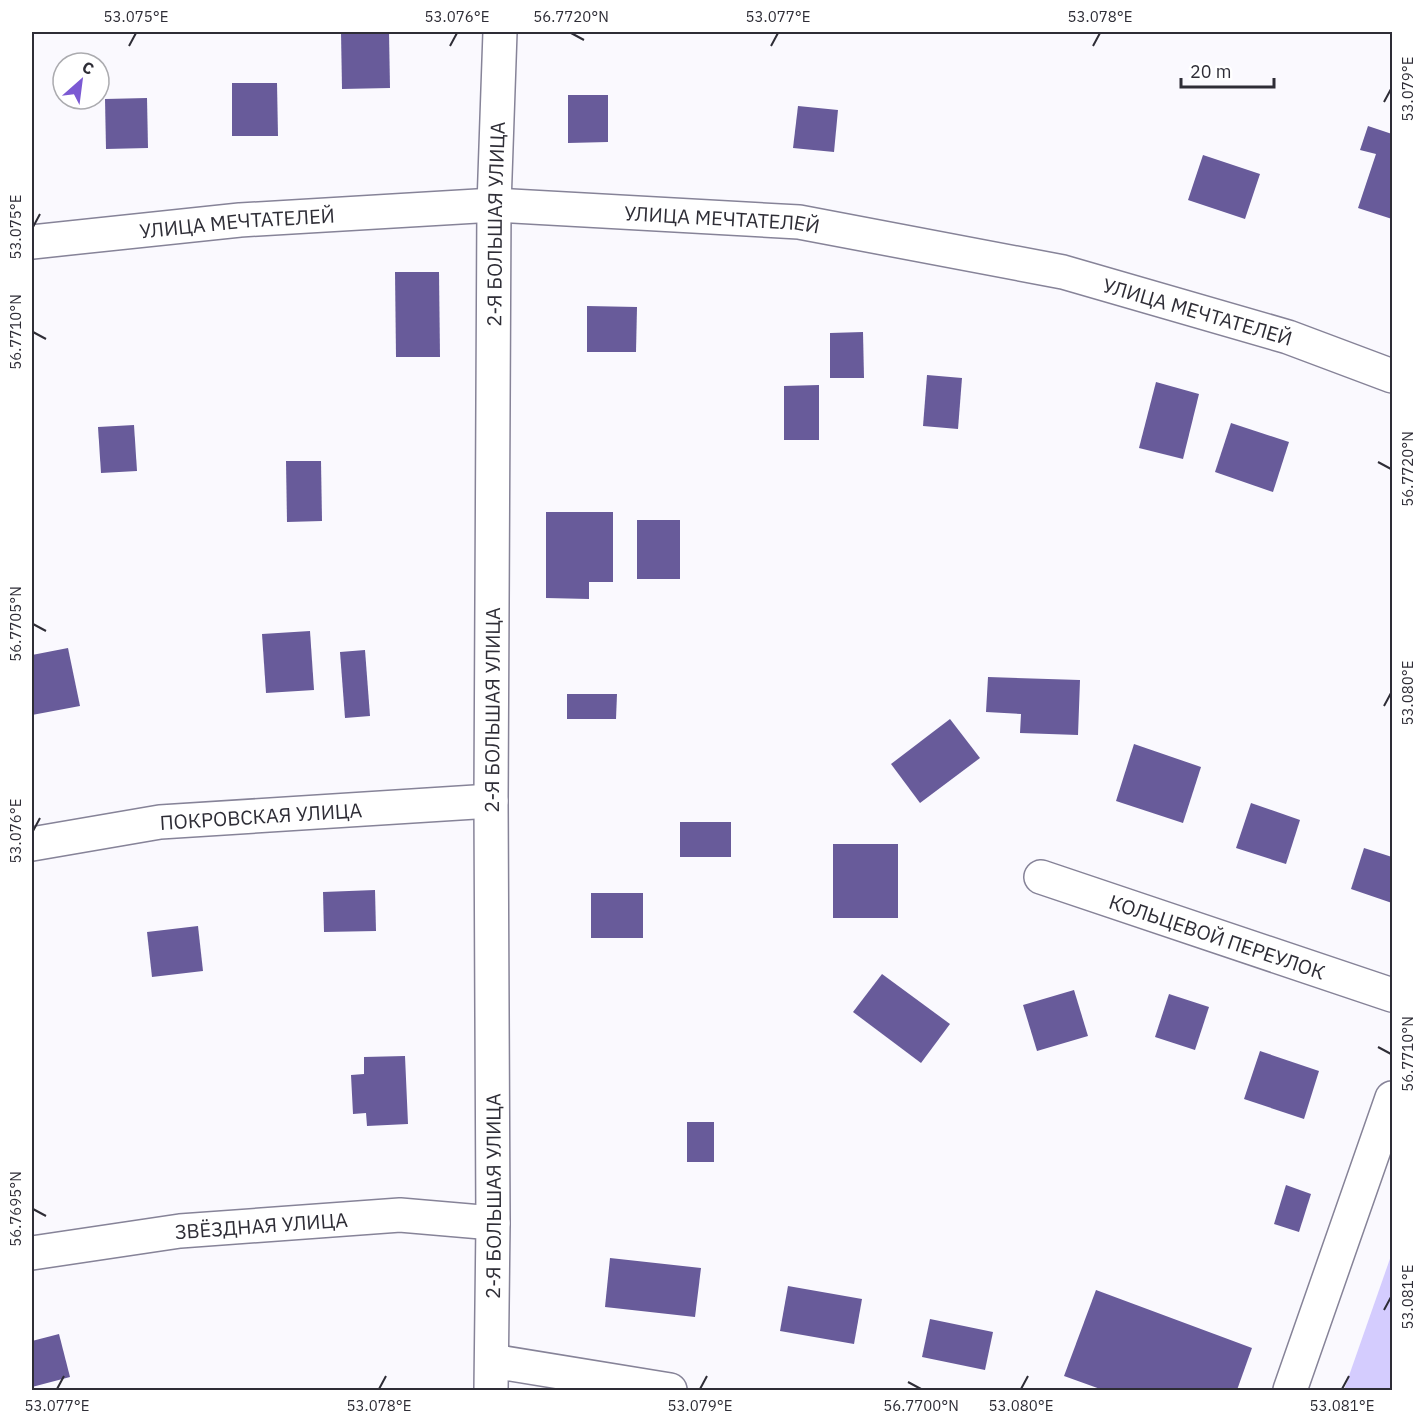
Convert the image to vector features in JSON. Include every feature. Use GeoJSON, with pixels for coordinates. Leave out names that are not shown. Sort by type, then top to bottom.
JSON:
{"type":"FeatureCollection","features":[{"type":"Feature","properties":{"kind":"street","name":"2-Я БОЛЬШАЯ УЛИЦА"},"geometry":{"type":"LineString","coordinates":[[491,1376],[494,205],[500,32]]}},
{"type":"Feature","properties":{"kind":"street","name":"УЛИЦА МЕЧТАТЕЛЕЙ"},"geometry":{"type":"LineString","coordinates":[[32,242],[240,220],[494,205],[799,222],[1052,270],[1288,337],[1392,376]]}},
{"type":"Feature","properties":{"kind":"street","name":"ПОКРОВСКАЯ УЛИЦА"},"geometry":{"type":"LineString","coordinates":[[32,844],[160,822],[491,801]]}},
{"type":"Feature","properties":{"kind":"street","name":"КОЛЬЦЕВОЙ ПЕРЕУЛОК"},"geometry":{"type":"LineString","coordinates":[[1041,877],[1392,995]]}},
{"type":"Feature","properties":{"kind":"street"},"geometry":{"type":"LineString","coordinates":[[1290,1390],[1392,1098]]}},
{"type":"Feature","properties":{"kind":"street","name":"ЗВЁЗДНАЯ УЛИЦА"},"geometry":{"type":"LineString","coordinates":[[32,1253],[180,1231],[400,1215],[493,1223]]}},
{"type":"Feature","properties":{"kind":"street"},"geometry":{"type":"LineString","coordinates":[[491,1376],[670,1390]]}},
{"type":"Feature","properties":{"kind":"shaded area"},"geometry":{"type":"Polygon","coordinates":[[[1392,1253],[1392,1390],[1344,1390],[1392,1253]]]}},
{"type":"Feature","properties":{"kind":"building"},"geometry":{"type":"Polygon","coordinates":[[[341,32],[389,32],[390,88],[342,89],[341,32]]]}},
{"type":"Feature","properties":{"kind":"building"},"geometry":{"type":"Polygon","coordinates":[[[232,83],[277,83],[278,136],[232,136],[232,83]]]}},
{"type":"Feature","properties":{"kind":"building"},"geometry":{"type":"Polygon","coordinates":[[[568,95],[608,95],[608,142],[568,143],[568,95]]]}},
{"type":"Feature","properties":{"kind":"building"},"geometry":{"type":"Polygon","coordinates":[[[147,98],[148,148],[106,149],[105,111],[111,111],[111,99],[147,98]]]}},
{"type":"Feature","properties":{"kind":"building"},"geometry":{"type":"Polygon","coordinates":[[[798,106],[838,110],[834,152],[793,148],[798,106]]]}},
{"type":"Feature","properties":{"kind":"building"},"geometry":{"type":"Polygon","coordinates":[[[1368,126],[1392,134],[1392,219],[1358,208],[1376,154],[1360,150],[1368,126]]]}},
{"type":"Feature","properties":{"kind":"building"},"geometry":{"type":"Polygon","coordinates":[[[1203,155],[1260,174],[1245,219],[1188,200],[1203,155]]]}},
{"type":"Feature","properties":{"kind":"building"},"geometry":{"type":"Polygon","coordinates":[[[395,272],[439,272],[440,357],[396,357],[395,272]]]}},
{"type":"Feature","properties":{"kind":"building"},"geometry":{"type":"Polygon","coordinates":[[[587,306],[637,307],[636,352],[587,352],[587,306]]]}},
{"type":"Feature","properties":{"kind":"building"},"geometry":{"type":"Polygon","coordinates":[[[863,332],[864,378],[830,378],[830,333],[863,332]]]}},
{"type":"Feature","properties":{"kind":"building"},"geometry":{"type":"Polygon","coordinates":[[[927,375],[962,378],[958,429],[923,426],[927,375]]]}},
{"type":"Feature","properties":{"kind":"building"},"geometry":{"type":"Polygon","coordinates":[[[1156,382],[1199,394],[1183,459],[1139,448],[1156,382]]]}},
{"type":"Feature","properties":{"kind":"building"},"geometry":{"type":"Polygon","coordinates":[[[819,385],[819,440],[784,440],[784,386],[819,385]]]}},
{"type":"Feature","properties":{"kind":"building"},"geometry":{"type":"Polygon","coordinates":[[[1231,423],[1289,442],[1273,492],[1215,472],[1231,423]]]}},
{"type":"Feature","properties":{"kind":"building"},"geometry":{"type":"Polygon","coordinates":[[[134,425],[137,471],[101,473],[98,427],[134,425]]]}},
{"type":"Feature","properties":{"kind":"building"},"geometry":{"type":"Polygon","coordinates":[[[286,461],[321,461],[322,521],[287,522],[286,461]]]}},
{"type":"Feature","properties":{"kind":"building"},"geometry":{"type":"Polygon","coordinates":[[[546,512],[613,512],[613,582],[589,582],[589,599],[546,598],[546,512]]]}},
{"type":"Feature","properties":{"kind":"building"},"geometry":{"type":"Polygon","coordinates":[[[637,520],[680,520],[680,579],[637,579],[637,520]]]}},
{"type":"Feature","properties":{"kind":"building"},"geometry":{"type":"Polygon","coordinates":[[[310,631],[314,690],[266,693],[262,634],[310,631]]]}},
{"type":"Feature","properties":{"kind":"building"},"geometry":{"type":"Polygon","coordinates":[[[68,648],[80,706],[32,715],[32,655],[68,648]]]}},
{"type":"Feature","properties":{"kind":"building"},"geometry":{"type":"Polygon","coordinates":[[[365,650],[370,716],[345,718],[340,652],[365,650]]]}},
{"type":"Feature","properties":{"kind":"building"},"geometry":{"type":"Polygon","coordinates":[[[988,677],[1080,680],[1078,735],[1020,733],[1021,714],[986,712],[988,677]]]}},
{"type":"Feature","properties":{"kind":"building"},"geometry":{"type":"Polygon","coordinates":[[[567,694],[617,694],[616,719],[567,719],[567,694]]]}},
{"type":"Feature","properties":{"kind":"building"},"geometry":{"type":"Polygon","coordinates":[[[950,719],[980,758],[920,803],[891,764],[950,719]]]}},
{"type":"Feature","properties":{"kind":"building"},"geometry":{"type":"Polygon","coordinates":[[[1134,744],[1201,767],[1183,823],[1116,801],[1134,744]]]}},
{"type":"Feature","properties":{"kind":"building"},"geometry":{"type":"Polygon","coordinates":[[[1251,803],[1300,820],[1286,864],[1236,848],[1251,803]]]}},
{"type":"Feature","properties":{"kind":"building"},"geometry":{"type":"Polygon","coordinates":[[[680,822],[731,822],[731,857],[680,857],[680,822]]]}},
{"type":"Feature","properties":{"kind":"building"},"geometry":{"type":"Polygon","coordinates":[[[833,844],[898,844],[898,918],[833,918],[833,844]]]}},
{"type":"Feature","properties":{"kind":"building"},"geometry":{"type":"Polygon","coordinates":[[[1364,848],[1392,857],[1392,903],[1351,889],[1364,848]]]}},
{"type":"Feature","properties":{"kind":"building"},"geometry":{"type":"Polygon","coordinates":[[[375,890],[376,931],[324,932],[323,892],[375,890]]]}},
{"type":"Feature","properties":{"kind":"building"},"geometry":{"type":"Polygon","coordinates":[[[591,893],[643,893],[643,938],[591,938],[591,893]]]}},
{"type":"Feature","properties":{"kind":"building"},"geometry":{"type":"Polygon","coordinates":[[[198,926],[203,971],[152,977],[147,932],[198,926]]]}},
{"type":"Feature","properties":{"kind":"building"},"geometry":{"type":"Polygon","coordinates":[[[882,974],[950,1024],[921,1063],[853,1012],[882,974]]]}},
{"type":"Feature","properties":{"kind":"building"},"geometry":{"type":"Polygon","coordinates":[[[1074,990],[1088,1036],[1037,1051],[1023,1005],[1074,990]]]}},
{"type":"Feature","properties":{"kind":"building"},"geometry":{"type":"Polygon","coordinates":[[[1169,994],[1209,1007],[1195,1050],[1155,1037],[1169,994]]]}},
{"type":"Feature","properties":{"kind":"building"},"geometry":{"type":"Polygon","coordinates":[[[1260,1051],[1319,1071],[1304,1119],[1244,1099],[1260,1051]]]}},
{"type":"Feature","properties":{"kind":"building"},"geometry":{"type":"Polygon","coordinates":[[[405,1056],[408,1124],[367,1126],[366,1113],[353,1114],[351,1075],[364,1074],[364,1057],[405,1056]]]}},
{"type":"Feature","properties":{"kind":"building"},"geometry":{"type":"Polygon","coordinates":[[[687,1122],[714,1122],[714,1162],[687,1162],[687,1122]]]}},
{"type":"Feature","properties":{"kind":"building"},"geometry":{"type":"Polygon","coordinates":[[[1286,1185],[1311,1194],[1299,1232],[1274,1224],[1286,1185]]]}},
{"type":"Feature","properties":{"kind":"building"},"geometry":{"type":"Polygon","coordinates":[[[610,1258],[701,1268],[695,1317],[605,1307],[610,1258]]]}},
{"type":"Feature","properties":{"kind":"building"},"geometry":{"type":"Polygon","coordinates":[[[788,1286],[862,1299],[854,1344],[780,1331],[788,1286]]]}},
{"type":"Feature","properties":{"kind":"building"},"geometry":{"type":"Polygon","coordinates":[[[1096,1290],[1252,1348],[1237,1390],[1103,1390],[1064,1376],[1096,1290]]]}},
{"type":"Feature","properties":{"kind":"building"},"geometry":{"type":"Polygon","coordinates":[[[930,1319],[993,1332],[985,1370],[922,1357],[930,1319]]]}},
{"type":"Feature","properties":{"kind":"building"},"geometry":{"type":"Polygon","coordinates":[[[59,1334],[70,1377],[32,1387],[32,1341],[59,1334]]]}}]}
